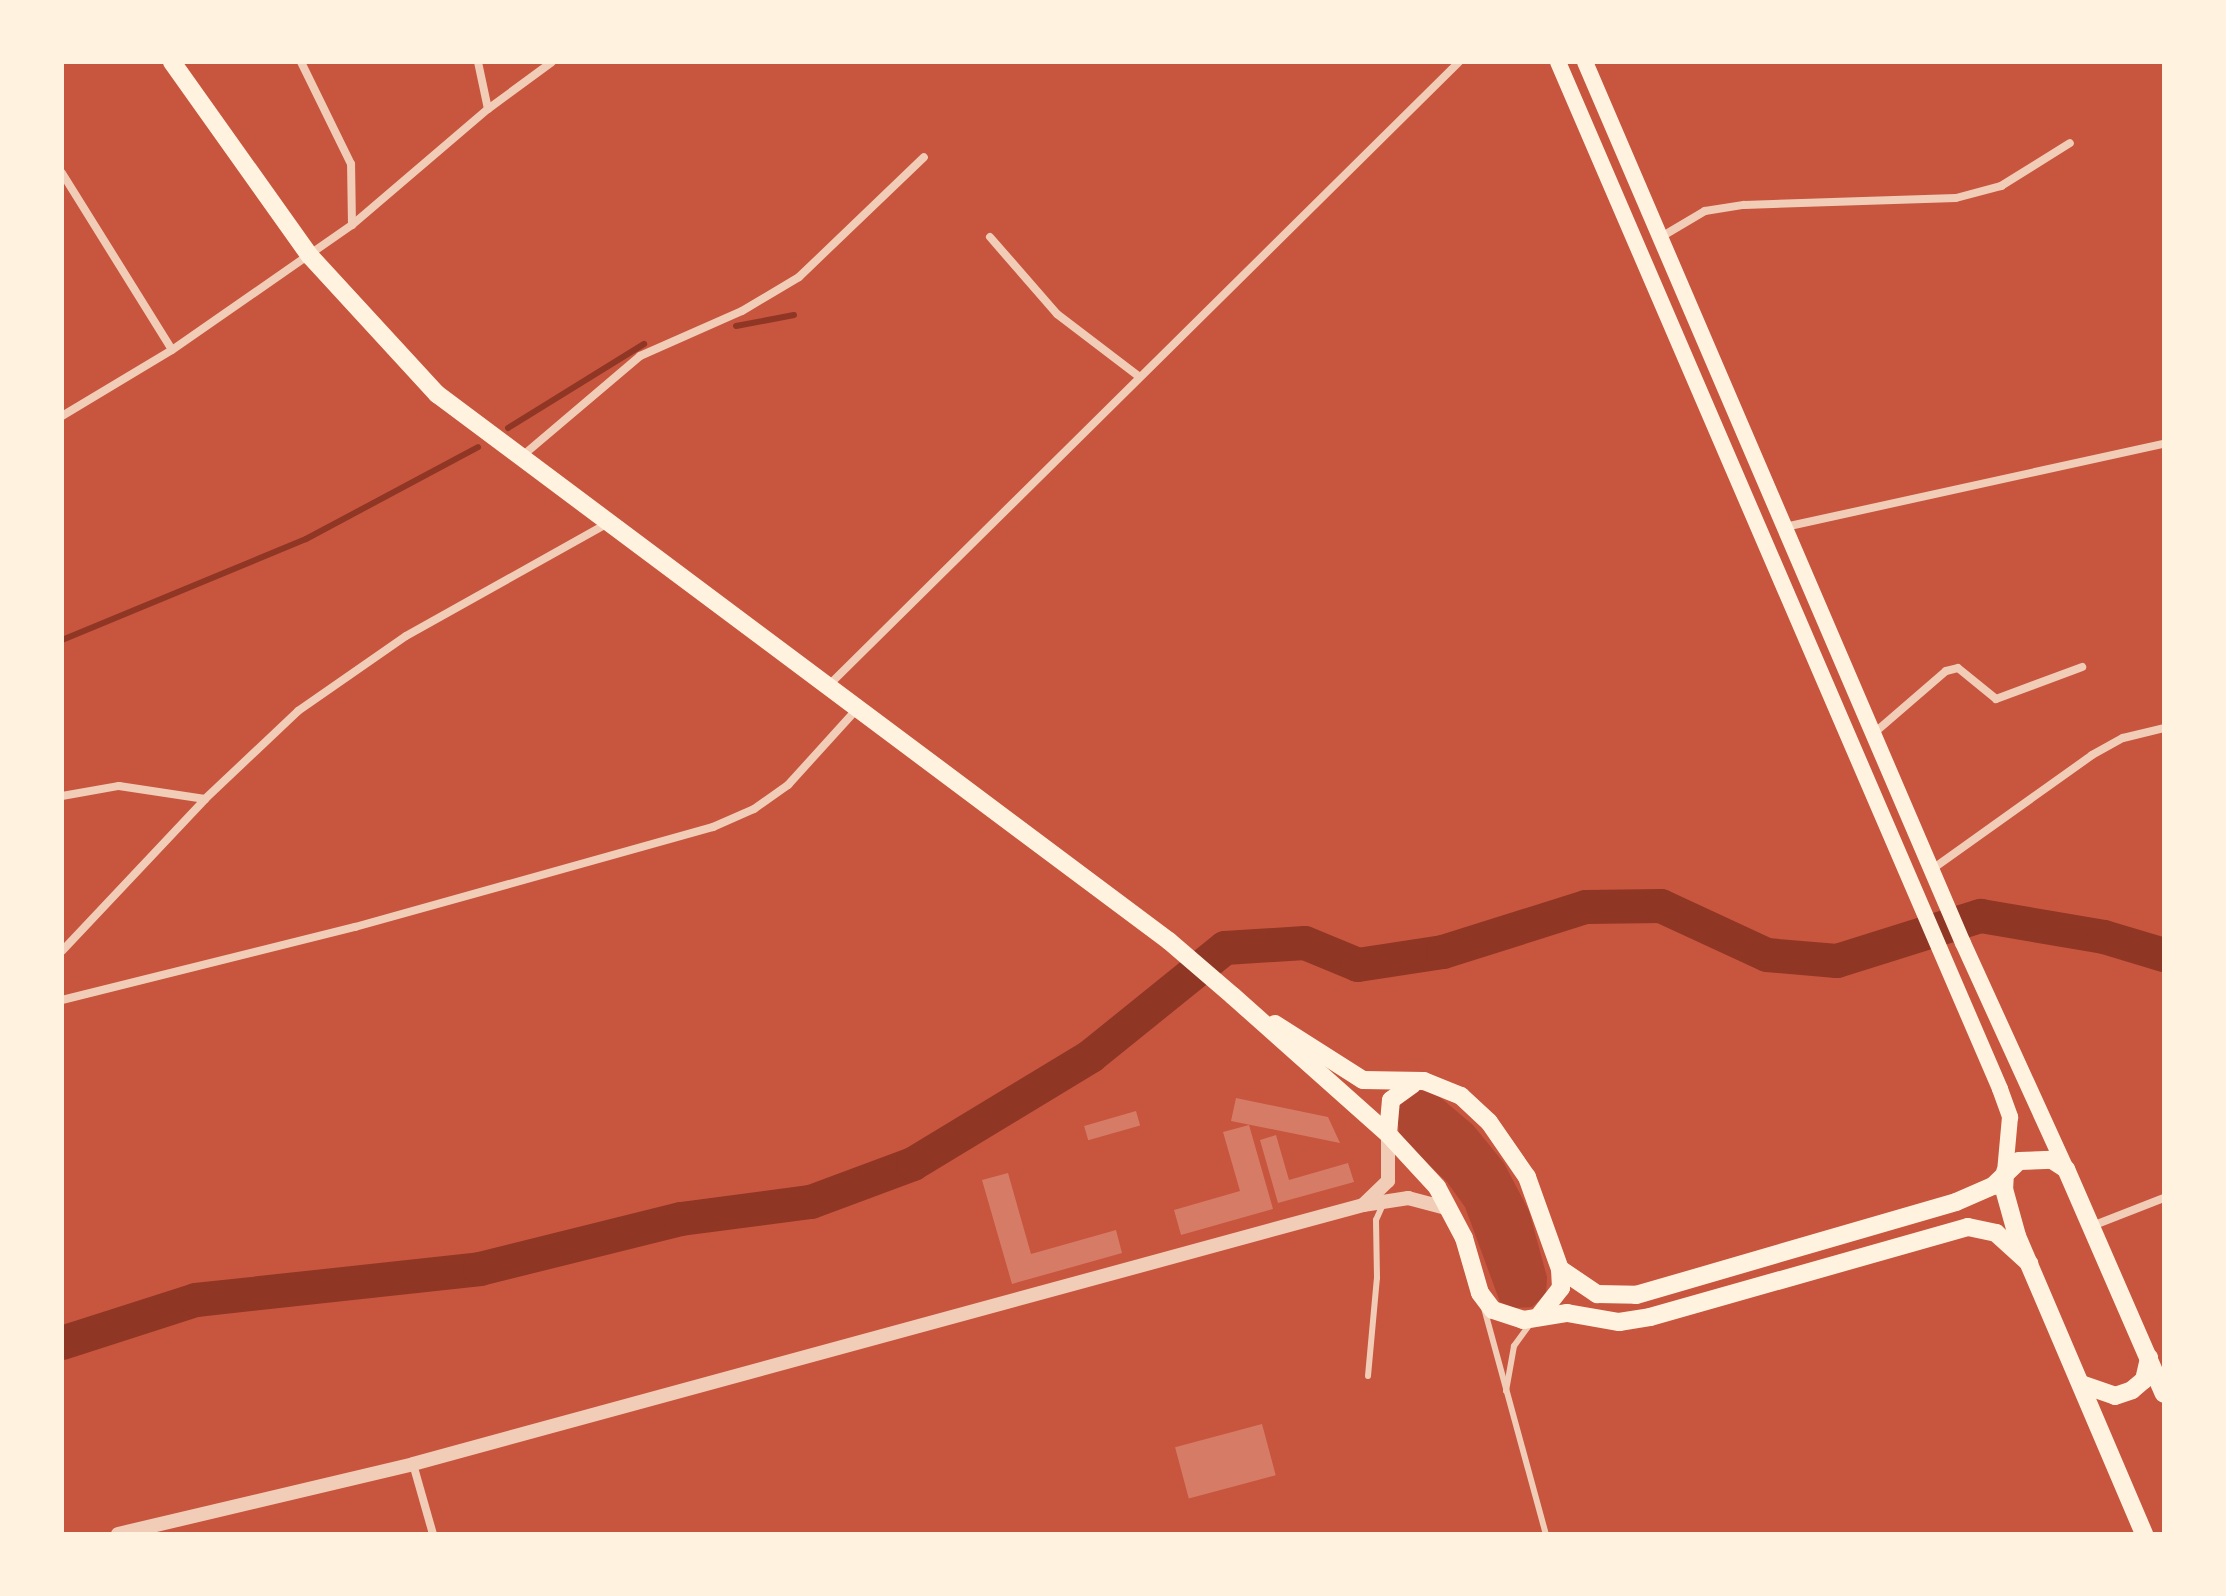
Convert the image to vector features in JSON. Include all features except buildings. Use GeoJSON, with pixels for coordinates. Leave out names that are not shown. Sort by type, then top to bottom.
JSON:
{"type":"FeatureCollection","features":[{"type":"Feature","properties":{"kind":"main road"},"geometry":{"type":"LineString","coordinates":[[172,62],[310,256],[437,394],[520,458],[611,521],[1169,941],[1233,996],[1388,1134],[1437,1187],[1451,1209],[1480,1293],[1504,1316],[1567,1313],[1619,1322],[1650,1317],[1949,1229],[1996,1233],[2029,1263]]}},
{"type":"Feature","properties":{"kind":"main road"},"geometry":{"type":"LineString","coordinates":[[1558,62],[2010,1117],[2005,1172],[2008,1212],[2144,1534]]}},
{"type":"Feature","properties":{"kind":"main road"},"geometry":{"type":"LineString","coordinates":[[1585,62],[1931,870],[2092,1226],[2164,1394]]}},
{"type":"Feature","properties":{"kind":"main road"},"geometry":{"type":"LineString","coordinates":[[1233,996],[1363,1080],[1424,1081],[1461,1096],[1511,1150],[1542,1212],[1560,1269],[1561,1288],[1539,1316]]}},
{"type":"Feature","properties":{"kind":"main road"},"geometry":{"type":"LineString","coordinates":[[1388,1134],[1391,1100],[1404,1087],[1424,1081]]}},
{"type":"Feature","properties":{"kind":"main road"},"geometry":{"type":"LineString","coordinates":[[1560,1269],[1597,1294],[1636,1295],[1956,1202],[1993,1186],[2019,1161],[2036,1158],[2066,1169]]}},
{"type":"Feature","properties":{"kind":"main road"},"geometry":{"type":"LineString","coordinates":[[2081,1384],[2115,1396],[2132,1390],[2144,1380],[2149,1358]]}},
{"type":"Feature","properties":{"kind":"street"},"geometry":{"type":"LineString","coordinates":[[301,62],[351,164],[352,225]]}},
{"type":"Feature","properties":{"kind":"street"},"geometry":{"type":"LineString","coordinates":[[478,62],[488,109]]}},
{"type":"Feature","properties":{"kind":"street"},"geometry":{"type":"LineString","coordinates":[[62,416],[172,350],[310,256],[352,225],[488,109],[552,62]]}},
{"type":"Feature","properties":{"kind":"street"},"geometry":{"type":"LineString","coordinates":[[829,685],[1137,375],[1459,62]]}},
{"type":"Feature","properties":{"kind":"street"},"geometry":{"type":"LineString","coordinates":[[1660,237],[1705,211],[1744,205],[1956,198],[2001,186],[2070,143]]}},
{"type":"Feature","properties":{"kind":"street"},"geometry":{"type":"LineString","coordinates":[[520,458],[640,356],[742,311],[799,277],[924,157]]}},
{"type":"Feature","properties":{"kind":"street"},"geometry":{"type":"LineString","coordinates":[[62,173],[172,350]]}},
{"type":"Feature","properties":{"kind":"street"},"geometry":{"type":"LineString","coordinates":[[990,237],[1057,314],[1137,375]]}},
{"type":"Feature","properties":{"kind":"street"},"geometry":{"type":"LineString","coordinates":[[1785,527],[2162,444]]}},
{"type":"Feature","properties":{"kind":"street"},"geometry":{"type":"LineString","coordinates":[[62,951],[205,799],[298,711],[406,636],[611,521]]}},
{"type":"Feature","properties":{"kind":"street"},"geometry":{"type":"LineString","coordinates":[[1873,734],[1946,671],[1958,668],[1967,672],[1986,696],[1996,699],[2082,667]]}},
{"type":"Feature","properties":{"kind":"street"},"geometry":{"type":"LineString","coordinates":[[62,1000],[355,927],[516,878],[713,827],[754,809],[788,785],[857,709]]}},
{"type":"Feature","properties":{"kind":"street"},"geometry":{"type":"LineString","coordinates":[[1931,870],[2092,755],[2123,738],[2164,728]]}},
{"type":"Feature","properties":{"kind":"street"},"geometry":{"type":"LineString","coordinates":[[62,796],[119,786],[205,799]]}},
{"type":"Feature","properties":{"kind":"street"},"geometry":{"type":"LineString","coordinates":[[1363,1205],[1388,1181],[1388,1134]]}},
{"type":"Feature","properties":{"kind":"street"},"geometry":{"type":"LineString","coordinates":[[118,1534],[413,1464],[1363,1205],[1408,1198],[1451,1209]]}},
{"type":"Feature","properties":{"kind":"street"},"geometry":{"type":"LineString","coordinates":[[2092,1226],[2164,1198]]}},
{"type":"Feature","properties":{"kind":"street"},"geometry":{"type":"LineString","coordinates":[[413,1464],[433,1534]]}},
{"type":"Feature","properties":{"kind":"lane"},"geometry":{"type":"LineString","coordinates":[[1368,1376],[1377,1278],[1376,1220],[1384,1200]]}},
{"type":"Feature","properties":{"kind":"lane"},"geometry":{"type":"LineString","coordinates":[[1480,1293],[1505,1394],[1546,1534]]}},
{"type":"Feature","properties":{"kind":"lane"},"geometry":{"type":"LineString","coordinates":[[1505,1394],[1518,1336],[1539,1316]]}},
{"type":"Feature","properties":{"kind":"shaded area"},"geometry":{"type":"Polygon","coordinates":[[[1419,1090],[1435,1093],[1473,1125],[1504,1163],[1529,1211],[1547,1277],[1546,1294],[1532,1307],[1515,1308],[1500,1302],[1465,1207],[1447,1182],[1400,1137],[1396,1109],[1404,1097],[1419,1090]]]}},
{"type":"Feature","properties":{"kind":"waterway"},"geometry":{"type":"LineString","coordinates":[[736,326],[794,315]]}},
{"type":"Feature","properties":{"kind":"waterway"},"geometry":{"type":"LineString","coordinates":[[508,428],[644,344]]}},
{"type":"Feature","properties":{"kind":"waterway"},"geometry":{"type":"LineString","coordinates":[[62,640],[306,539],[478,447]]}},
{"type":"Feature","properties":{"kind":"waterway"},"geometry":{"type":"LineString","coordinates":[[62,1343],[196,1300],[480,1269],[681,1219],[811,1202],[913,1164],[1091,1056],[1225,948],[1305,943],[1358,965],[1443,952],[1586,907],[1661,906],[1767,955],[1837,961],[1981,916],[2104,937],[2164,955]]}}]}
